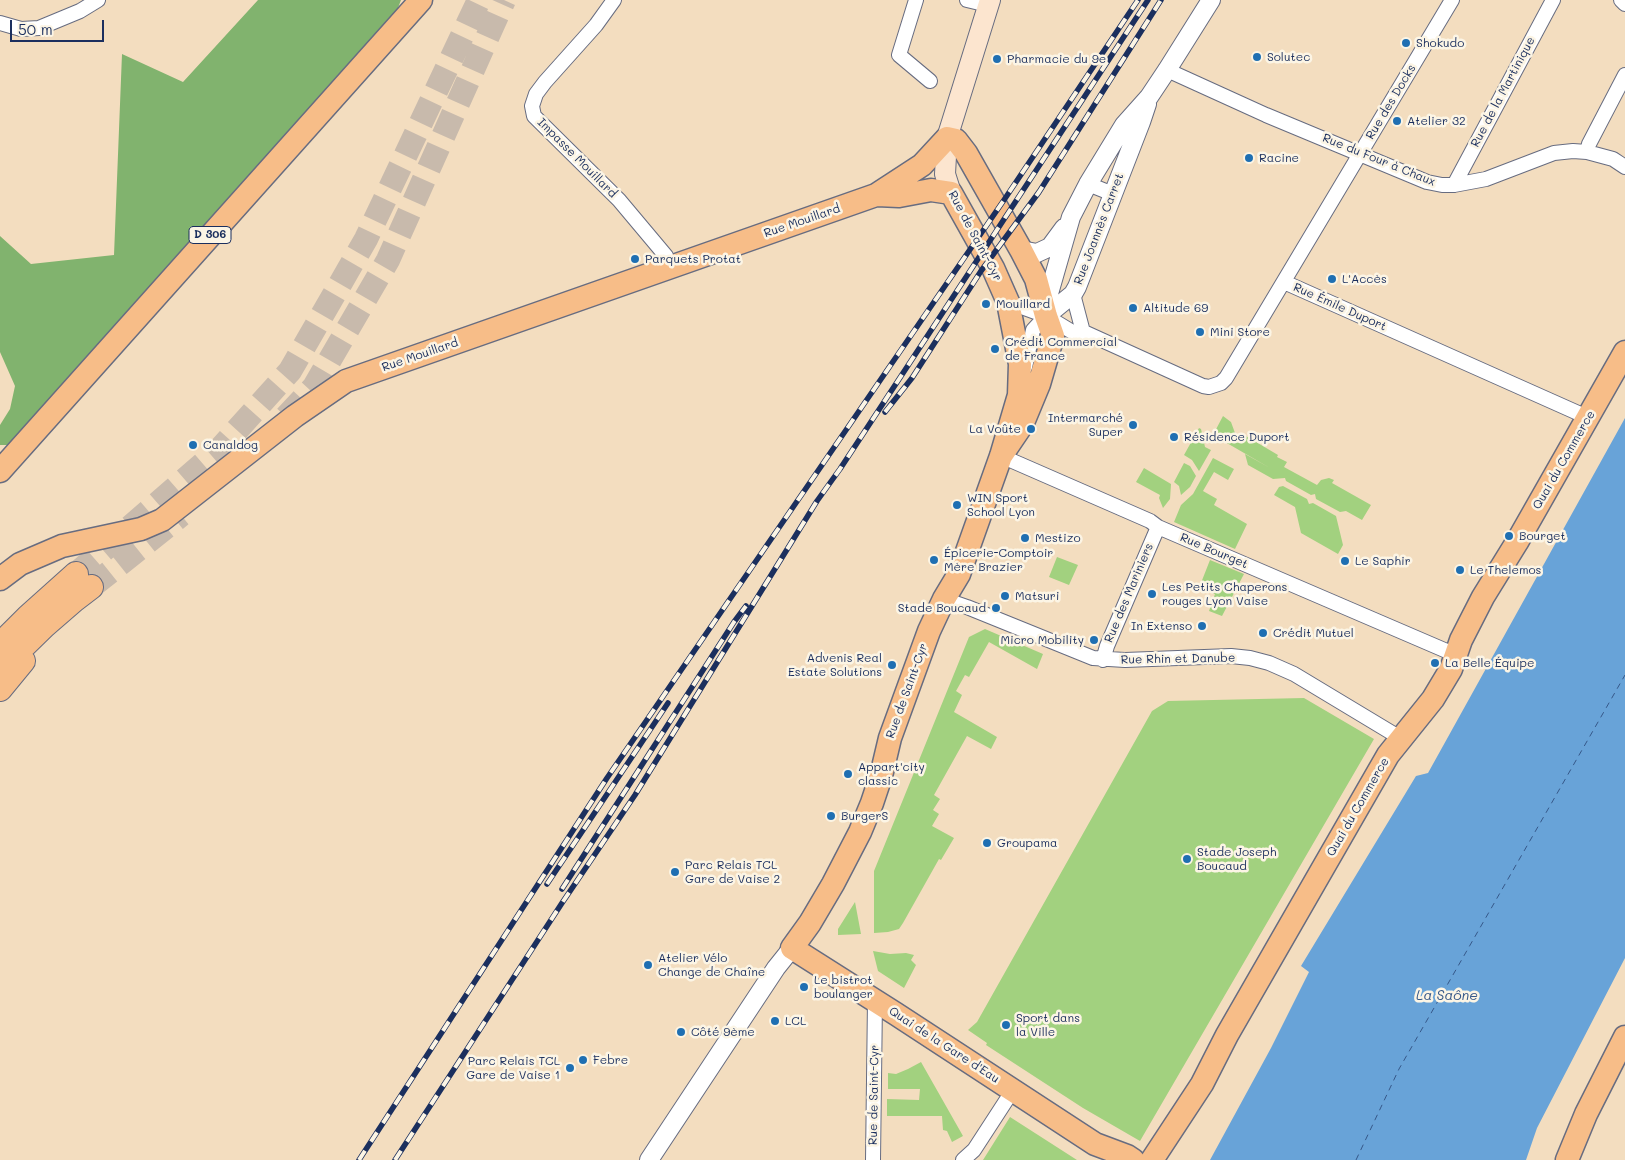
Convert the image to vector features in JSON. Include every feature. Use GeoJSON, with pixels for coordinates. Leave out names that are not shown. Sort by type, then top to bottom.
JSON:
{"type":"FeatureCollection","features":[{"type":"Feature","properties":{"kind":"highway"},"geometry":{"type":"LineString","coordinates":[[0,627],[80,587]]}},
{"type":"Feature","properties":{"kind":"highway"},"geometry":{"type":"LineString","coordinates":[[0,645],[28,617],[80,587]]}},
{"type":"Feature","properties":{"kind":"highway"},"geometry":{"type":"LineString","coordinates":[[0,669],[80,587]]}},
{"type":"Feature","properties":{"kind":"highway"},"geometry":{"type":"LineString","coordinates":[[0,689],[80,587]]}},
{"type":"Feature","properties":{"kind":"main road","name":"D 306"},"geometry":{"type":"LineString","coordinates":[[0,471],[421,0]]}},
{"type":"Feature","properties":{"kind":"main road","name":"Rue de Saint-Cyr"},"geometry":{"type":"LineString","coordinates":[[792,948],[810,923],[860,832],[881,776],[890,738],[930,631],[944,600],[959,574],[1001,456],[1019,395],[1020,364],[1008,302],[993,268],[951,193],[945,174],[947,138],[989,2]]}},
{"type":"Feature","properties":{"kind":"main road","name":"Rue Mouillard"},"geometry":{"type":"LineString","coordinates":[[0,579],[20,564],[62,546],[141,529],[162,520],[295,416],[346,381],[876,195],[922,165],[947,138]]}},
{"type":"Feature","properties":{"kind":"main road","name":"Rue de Saint-Cyr"},"geometry":{"type":"LineString","coordinates":[[947,138],[956,140],[966,153],[1021,250],[1036,279],[1046,316],[1054,336],[1039,384],[1022,425],[1001,456]]}},
{"type":"Feature","properties":{"kind":"main road","name":"Rue Mouillard"},"geometry":{"type":"LineString","coordinates":[[876,195],[898,196],[931,190],[951,193]]}},
{"type":"Feature","properties":{"kind":"main road","name":"Quai du Commerce"},"geometry":{"type":"LineString","coordinates":[[1152,1160],[1202,1084],[1227,1035],[1376,774],[1388,755],[1433,699],[1450,669],[1461,640],[1483,597],[1517,542],[1625,352]]}},
{"type":"Feature","properties":{"kind":"main road","name":"Quai de la Gare d'Eau"},"geometry":{"type":"LineString","coordinates":[[792,948],[1013,1090],[1102,1152],[1127,1156],[1133,1160]]}},
{"type":"Feature","properties":{"kind":"main road"},"geometry":{"type":"LineString","coordinates":[[1567,1160],[1586,1114],[1625,1036]]}},
{"type":"Feature","properties":{"kind":"street"},"geometry":{"type":"LineString","coordinates":[[0,22],[21,29],[39,28],[80,12],[98,0]]}},
{"type":"Feature","properties":{"kind":"street","name":"Impasse Mouillard"},"geometry":{"type":"LineString","coordinates":[[614,0],[596,25],[536,94],[532,106],[534,116],[619,200],[666,256],[671,268]]}},
{"type":"Feature","properties":{"kind":"street"},"geometry":{"type":"LineString","coordinates":[[916,0],[899,55],[930,81]]}},
{"type":"Feature","properties":{"kind":"street"},"geometry":{"type":"LineString","coordinates":[[967,0],[989,2]]}},
{"type":"Feature","properties":{"kind":"street","name":"Rue Joannès Carret"},"geometry":{"type":"LineString","coordinates":[[1046,316],[1048,297],[1071,217],[1088,184],[1124,125],[1149,96],[1211,0]]}},
{"type":"Feature","properties":{"kind":"street","name":"Rue des Docks"},"geometry":{"type":"LineString","coordinates":[[1284,282],[1452,0]]}},
{"type":"Feature","properties":{"kind":"street","name":"Rue de la Martinique"},"geometry":{"type":"LineString","coordinates":[[1454,184],[1552,0]]}},
{"type":"Feature","properties":{"kind":"street"},"geometry":{"type":"LineString","coordinates":[[1621,0],[1625,4]]}},
{"type":"Feature","properties":{"kind":"street","name":"Rue du Four à Chaux"},"geometry":{"type":"LineString","coordinates":[[1167,70],[1266,115],[1427,182],[1442,185],[1486,179],[1554,154],[1573,151],[1587,152],[1613,159],[1625,167]]}},
{"type":"Feature","properties":{"kind":"street"},"geometry":{"type":"LineString","coordinates":[[1587,152],[1589,144],[1625,75]]}},
{"type":"Feature","properties":{"kind":"street","name":"Rue Joannès Carret"},"geometry":{"type":"LineString","coordinates":[[1046,316],[1073,294],[1141,122],[1149,96]]}},
{"type":"Feature","properties":{"kind":"street"},"geometry":{"type":"LineString","coordinates":[[1088,184],[1113,194]]}},
{"type":"Feature","properties":{"kind":"street"},"geometry":{"type":"LineString","coordinates":[[1021,250],[1037,252],[1050,247],[1071,217]]}},
{"type":"Feature","properties":{"kind":"street","name":"Rue Émile Duport"},"geometry":{"type":"LineString","coordinates":[[1046,316],[1074,333],[1083,332],[1202,386],[1214,386],[1226,378],[1284,282],[1587,417]]}},
{"type":"Feature","properties":{"kind":"street"},"geometry":{"type":"LineString","coordinates":[[1073,294],[1083,332]]}},
{"type":"Feature","properties":{"kind":"street"},"geometry":{"type":"LineString","coordinates":[[1008,302],[1046,316]]}},
{"type":"Feature","properties":{"kind":"street","name":"Rue de Saint-Cyr"},"geometry":{"type":"LineString","coordinates":[[1019,395],[1034,330],[1046,316]]}},
{"type":"Feature","properties":{"kind":"street","name":"Rue Bourget"},"geometry":{"type":"LineString","coordinates":[[1001,456],[1150,521],[1158,527],[1456,655]]}},
{"type":"Feature","properties":{"kind":"street","name":"Rue des Mariniers"},"geometry":{"type":"LineString","coordinates":[[1103,660],[1106,646],[1158,527]]}},
{"type":"Feature","properties":{"kind":"street","name":"Rue Rhin et Danube"},"geometry":{"type":"LineString","coordinates":[[944,600],[967,606],[1093,658],[1103,660],[1230,656],[1250,658],[1269,663],[1294,674],[1402,739]]}},
{"type":"Feature","properties":{"kind":"street"},"geometry":{"type":"LineString","coordinates":[[649,1160],[776,968],[792,948]]}},
{"type":"Feature","properties":{"kind":"street","name":"Rue de Saint-Cyr"},"geometry":{"type":"LineString","coordinates":[[872,1160],[875,1000]]}},
{"type":"Feature","properties":{"kind":"street"},"geometry":{"type":"LineString","coordinates":[[962,1160],[974,1150],[1013,1090]]}},
{"type":"Feature","properties":{"kind":"green space"},"geometry":{"type":"Polygon","coordinates":[[[258,0],[401,0],[396,13],[12,445],[0,445],[0,425],[10,409],[15,386],[0,352],[0,236],[31,264],[114,255],[122,54],[183,82],[258,0]]]}},
{"type":"Feature","properties":{"kind":"green space"},"geometry":{"type":"Polygon","coordinates":[[[1223,416],[1231,422],[1235,433],[1244,438],[1246,436],[1287,462],[1284,467],[1317,485],[1321,480],[1329,478],[1334,480],[1332,483],[1371,505],[1362,520],[1346,511],[1340,512],[1316,499],[1315,494],[1311,495],[1286,481],[1285,478],[1273,479],[1248,465],[1245,454],[1270,468],[1213,435],[1223,416]]]}},
{"type":"Feature","properties":{"kind":"green space"},"geometry":{"type":"Polygon","coordinates":[[[1199,428],[1201,429],[1205,447],[1211,450],[1199,471],[1192,460],[1184,455],[1199,428]]]}},
{"type":"Feature","properties":{"kind":"green space"},"geometry":{"type":"Polygon","coordinates":[[[1213,458],[1234,469],[1228,480],[1214,472],[1203,491],[1217,499],[1214,505],[1247,524],[1235,549],[1174,522],[1181,505],[1193,494],[1213,458]]]}},
{"type":"Feature","properties":{"kind":"green space"},"geometry":{"type":"Polygon","coordinates":[[[1184,463],[1190,466],[1196,476],[1190,487],[1181,495],[1179,486],[1174,482],[1184,463]]]}},
{"type":"Feature","properties":{"kind":"green space"},"geometry":{"type":"Polygon","coordinates":[[[1144,468],[1171,484],[1170,499],[1163,508],[1159,498],[1160,495],[1136,482],[1144,468]]]}},
{"type":"Feature","properties":{"kind":"green space"},"geometry":{"type":"Polygon","coordinates":[[[1283,486],[1307,499],[1309,504],[1313,503],[1336,516],[1343,545],[1338,554],[1301,533],[1295,507],[1274,495],[1279,487],[1283,486]]]}},
{"type":"Feature","properties":{"kind":"green space"},"geometry":{"type":"Polygon","coordinates":[[[1057,557],[1078,565],[1069,585],[1049,577],[1057,557]]]}},
{"type":"Feature","properties":{"kind":"green space"},"geometry":{"type":"Polygon","coordinates":[[[1210,560],[1244,574],[1222,616],[1209,611],[1215,594],[1199,588],[1210,560]]]}},
{"type":"Feature","properties":{"kind":"green space"},"geometry":{"type":"Polygon","coordinates":[[[985,629],[1043,654],[1037,669],[989,642],[969,677],[965,675],[956,691],[962,695],[954,712],[997,737],[991,749],[967,736],[934,795],[940,799],[933,810],[939,814],[932,826],[954,838],[941,860],[939,859],[899,929],[874,933],[874,871],[969,637],[985,629]]]}},
{"type":"Feature","properties":{"kind":"green space","name":"Stade Joseph Boucaud"},"geometry":{"type":"Polygon","coordinates":[[[1304,698],[1374,739],[1140,1141],[1083,1108],[986,1045],[987,1043],[968,1030],[977,1022],[1152,711],[1168,701],[1304,698]]]}},
{"type":"Feature","properties":{"kind":"green space"},"geometry":{"type":"Polygon","coordinates":[[[855,902],[861,934],[838,935],[838,929],[855,902]]]}},
{"type":"Feature","properties":{"kind":"green space"},"geometry":{"type":"Polygon","coordinates":[[[873,951],[914,955],[911,960],[916,965],[904,988],[878,971],[873,951]]]}},
{"type":"Feature","properties":{"kind":"green space"},"geometry":{"type":"Polygon","coordinates":[[[921,1062],[963,1136],[952,1142],[947,1131],[943,1130],[942,1116],[887,1116],[887,1099],[919,1100],[920,1089],[888,1089],[888,1073],[896,1074],[921,1062]]]}},
{"type":"Feature","properties":{"kind":"green space"},"geometry":{"type":"Polygon","coordinates":[[[1010,1117],[1077,1160],[983,1160],[1010,1117]]]}},
{"type":"Feature","properties":{"kind":"water","name":"La Saône"},"geometry":{"type":"Polygon","coordinates":[[[1625,418],[1625,958],[1537,1128],[1526,1160],[1210,1160],[1271,1048],[1309,972],[1301,966],[1416,776],[1428,773],[1625,418]]]}},
{"type":"Feature","properties":{"kind":"ferry route"},"geometry":{"type":"LineString","coordinates":[[1356,1160],[1399,1069],[1625,675]]}},
{"type":"Feature","properties":{"kind":"tunnel"},"geometry":{"type":"LineString","coordinates":[[76,574],[219,450],[290,371],[366,239],[479,0]]}},
{"type":"Feature","properties":{"kind":"tunnel"},"geometry":{"type":"LineString","coordinates":[[286,417],[314,387],[388,260],[504,0]]}},
{"type":"Feature","properties":{"kind":"tunnel"},"geometry":{"type":"LineString","coordinates":[[91,587],[181,515]]}},
{"type":"Feature","properties":{"kind":"railway"},"geometry":{"type":"LineString","coordinates":[[359,1160],[607,778],[1004,200],[1138,0]]}},
{"type":"Feature","properties":{"kind":"railway"},"geometry":{"type":"LineString","coordinates":[[395,1160],[562,903],[635,795],[817,501],[840,469],[1148,0]]}},
{"type":"Feature","properties":{"kind":"railway"},"geometry":{"type":"LineString","coordinates":[[885,412],[912,378],[981,271],[1039,192],[1161,0]]}},
{"type":"Feature","properties":{"kind":"railway"},"geometry":{"type":"LineString","coordinates":[[562,889],[746,606]]}},
{"type":"Feature","properties":{"kind":"railway"},"geometry":{"type":"LineString","coordinates":[[547,884],[668,703]]}},
{"type":"Feature","properties":{"kind":"place","name":"Shokudo"},"geometry":{"type":"Point","coordinates":[1406,43]}},
{"type":"Feature","properties":{"kind":"place","name":"Solutec"},"geometry":{"type":"Point","coordinates":[1257,57]}},
{"type":"Feature","properties":{"kind":"place","name":"Pharmacie du 9e"},"geometry":{"type":"Point","coordinates":[997,59]}},
{"type":"Feature","properties":{"kind":"place","name":"Atelier 32"},"geometry":{"type":"Point","coordinates":[1397,121]}},
{"type":"Feature","properties":{"kind":"place","name":"Racine"},"geometry":{"type":"Point","coordinates":[1249,158]}},
{"type":"Feature","properties":{"kind":"place","name":"Parquets Protat"},"geometry":{"type":"Point","coordinates":[635,259]}},
{"type":"Feature","properties":{"kind":"place","name":"L'Accès"},"geometry":{"type":"Point","coordinates":[1332,279]}},
{"type":"Feature","properties":{"kind":"place","name":"Mouillard"},"geometry":{"type":"Point","coordinates":[986,304]}},
{"type":"Feature","properties":{"kind":"place","name":"Altitude 69"},"geometry":{"type":"Point","coordinates":[1133,308]}},
{"type":"Feature","properties":{"kind":"place","name":"Mini Store"},"geometry":{"type":"Point","coordinates":[1200,332]}},
{"type":"Feature","properties":{"kind":"place","name":"Crédit Commercial de France"},"geometry":{"type":"Point","coordinates":[995,349]}},
{"type":"Feature","properties":{"kind":"place","name":"Intermarché Super"},"geometry":{"type":"Point","coordinates":[1133,425]}},
{"type":"Feature","properties":{"kind":"place","name":"La Voûte"},"geometry":{"type":"Point","coordinates":[1031,429]}},
{"type":"Feature","properties":{"kind":"place","name":"Résidence Duport"},"geometry":{"type":"Point","coordinates":[1174,437]}},
{"type":"Feature","properties":{"kind":"place","name":"Canaldog"},"geometry":{"type":"Point","coordinates":[193,445]}},
{"type":"Feature","properties":{"kind":"place","name":"WIN Sport School Lyon"},"geometry":{"type":"Point","coordinates":[957,505]}},
{"type":"Feature","properties":{"kind":"place","name":"Bourget"},"geometry":{"type":"Point","coordinates":[1509,536]}},
{"type":"Feature","properties":{"kind":"place","name":"Mestizo"},"geometry":{"type":"Point","coordinates":[1025,538]}},
{"type":"Feature","properties":{"kind":"place","name":"Épicerie-Comptoir Mère Brazier"},"geometry":{"type":"Point","coordinates":[934,560]}},
{"type":"Feature","properties":{"kind":"place","name":"Le Saphir"},"geometry":{"type":"Point","coordinates":[1345,561]}},
{"type":"Feature","properties":{"kind":"place","name":"Le Thelemos"},"geometry":{"type":"Point","coordinates":[1460,570]}},
{"type":"Feature","properties":{"kind":"place","name":"Les Petits Chaperons rouges Lyon Vaise"},"geometry":{"type":"Point","coordinates":[1152,594]}},
{"type":"Feature","properties":{"kind":"place","name":"Matsuri"},"geometry":{"type":"Point","coordinates":[1005,596]}},
{"type":"Feature","properties":{"kind":"place","name":"Stade Boucaud"},"geometry":{"type":"Point","coordinates":[996,608]}},
{"type":"Feature","properties":{"kind":"place","name":"In Extenso"},"geometry":{"type":"Point","coordinates":[1202,626]}},
{"type":"Feature","properties":{"kind":"place","name":"Crédit Mutuel"},"geometry":{"type":"Point","coordinates":[1263,633]}},
{"type":"Feature","properties":{"kind":"place","name":"Micro Mobility"},"geometry":{"type":"Point","coordinates":[1094,640]}},
{"type":"Feature","properties":{"kind":"place","name":"La Belle Équipe"},"geometry":{"type":"Point","coordinates":[1435,663]}},
{"type":"Feature","properties":{"kind":"place","name":"Advenis Real Estate Solutions"},"geometry":{"type":"Point","coordinates":[892,665]}},
{"type":"Feature","properties":{"kind":"place","name":"Appart'city classic"},"geometry":{"type":"Point","coordinates":[848,774]}},
{"type":"Feature","properties":{"kind":"place","name":"BurgerS"},"geometry":{"type":"Point","coordinates":[831,816]}},
{"type":"Feature","properties":{"kind":"place","name":"Groupama"},"geometry":{"type":"Point","coordinates":[987,843]}},
{"type":"Feature","properties":{"kind":"place","name":"Stade Joseph Boucaud"},"geometry":{"type":"Point","coordinates":[1187,859]}},
{"type":"Feature","properties":{"kind":"place","name":"Parc Relais TCL Gare de Vaise 2"},"geometry":{"type":"Point","coordinates":[675,872]}},
{"type":"Feature","properties":{"kind":"place","name":"Atelier Vélo Change de Chaîne"},"geometry":{"type":"Point","coordinates":[648,965]}},
{"type":"Feature","properties":{"kind":"place","name":"Le bistrot boulanger"},"geometry":{"type":"Point","coordinates":[804,987]}},
{"type":"Feature","properties":{"kind":"place","name":"LCL"},"geometry":{"type":"Point","coordinates":[775,1021]}},
{"type":"Feature","properties":{"kind":"place","name":"Sport dans la Ville"},"geometry":{"type":"Point","coordinates":[1006,1025]}},
{"type":"Feature","properties":{"kind":"place","name":"Côté 9ème"},"geometry":{"type":"Point","coordinates":[681,1032]}},
{"type":"Feature","properties":{"kind":"place","name":"Febre"},"geometry":{"type":"Point","coordinates":[583,1060]}},
{"type":"Feature","properties":{"kind":"place","name":"Parc Relais TCL Gare de Vaise 1"},"geometry":{"type":"Point","coordinates":[570,1068]}}]}
